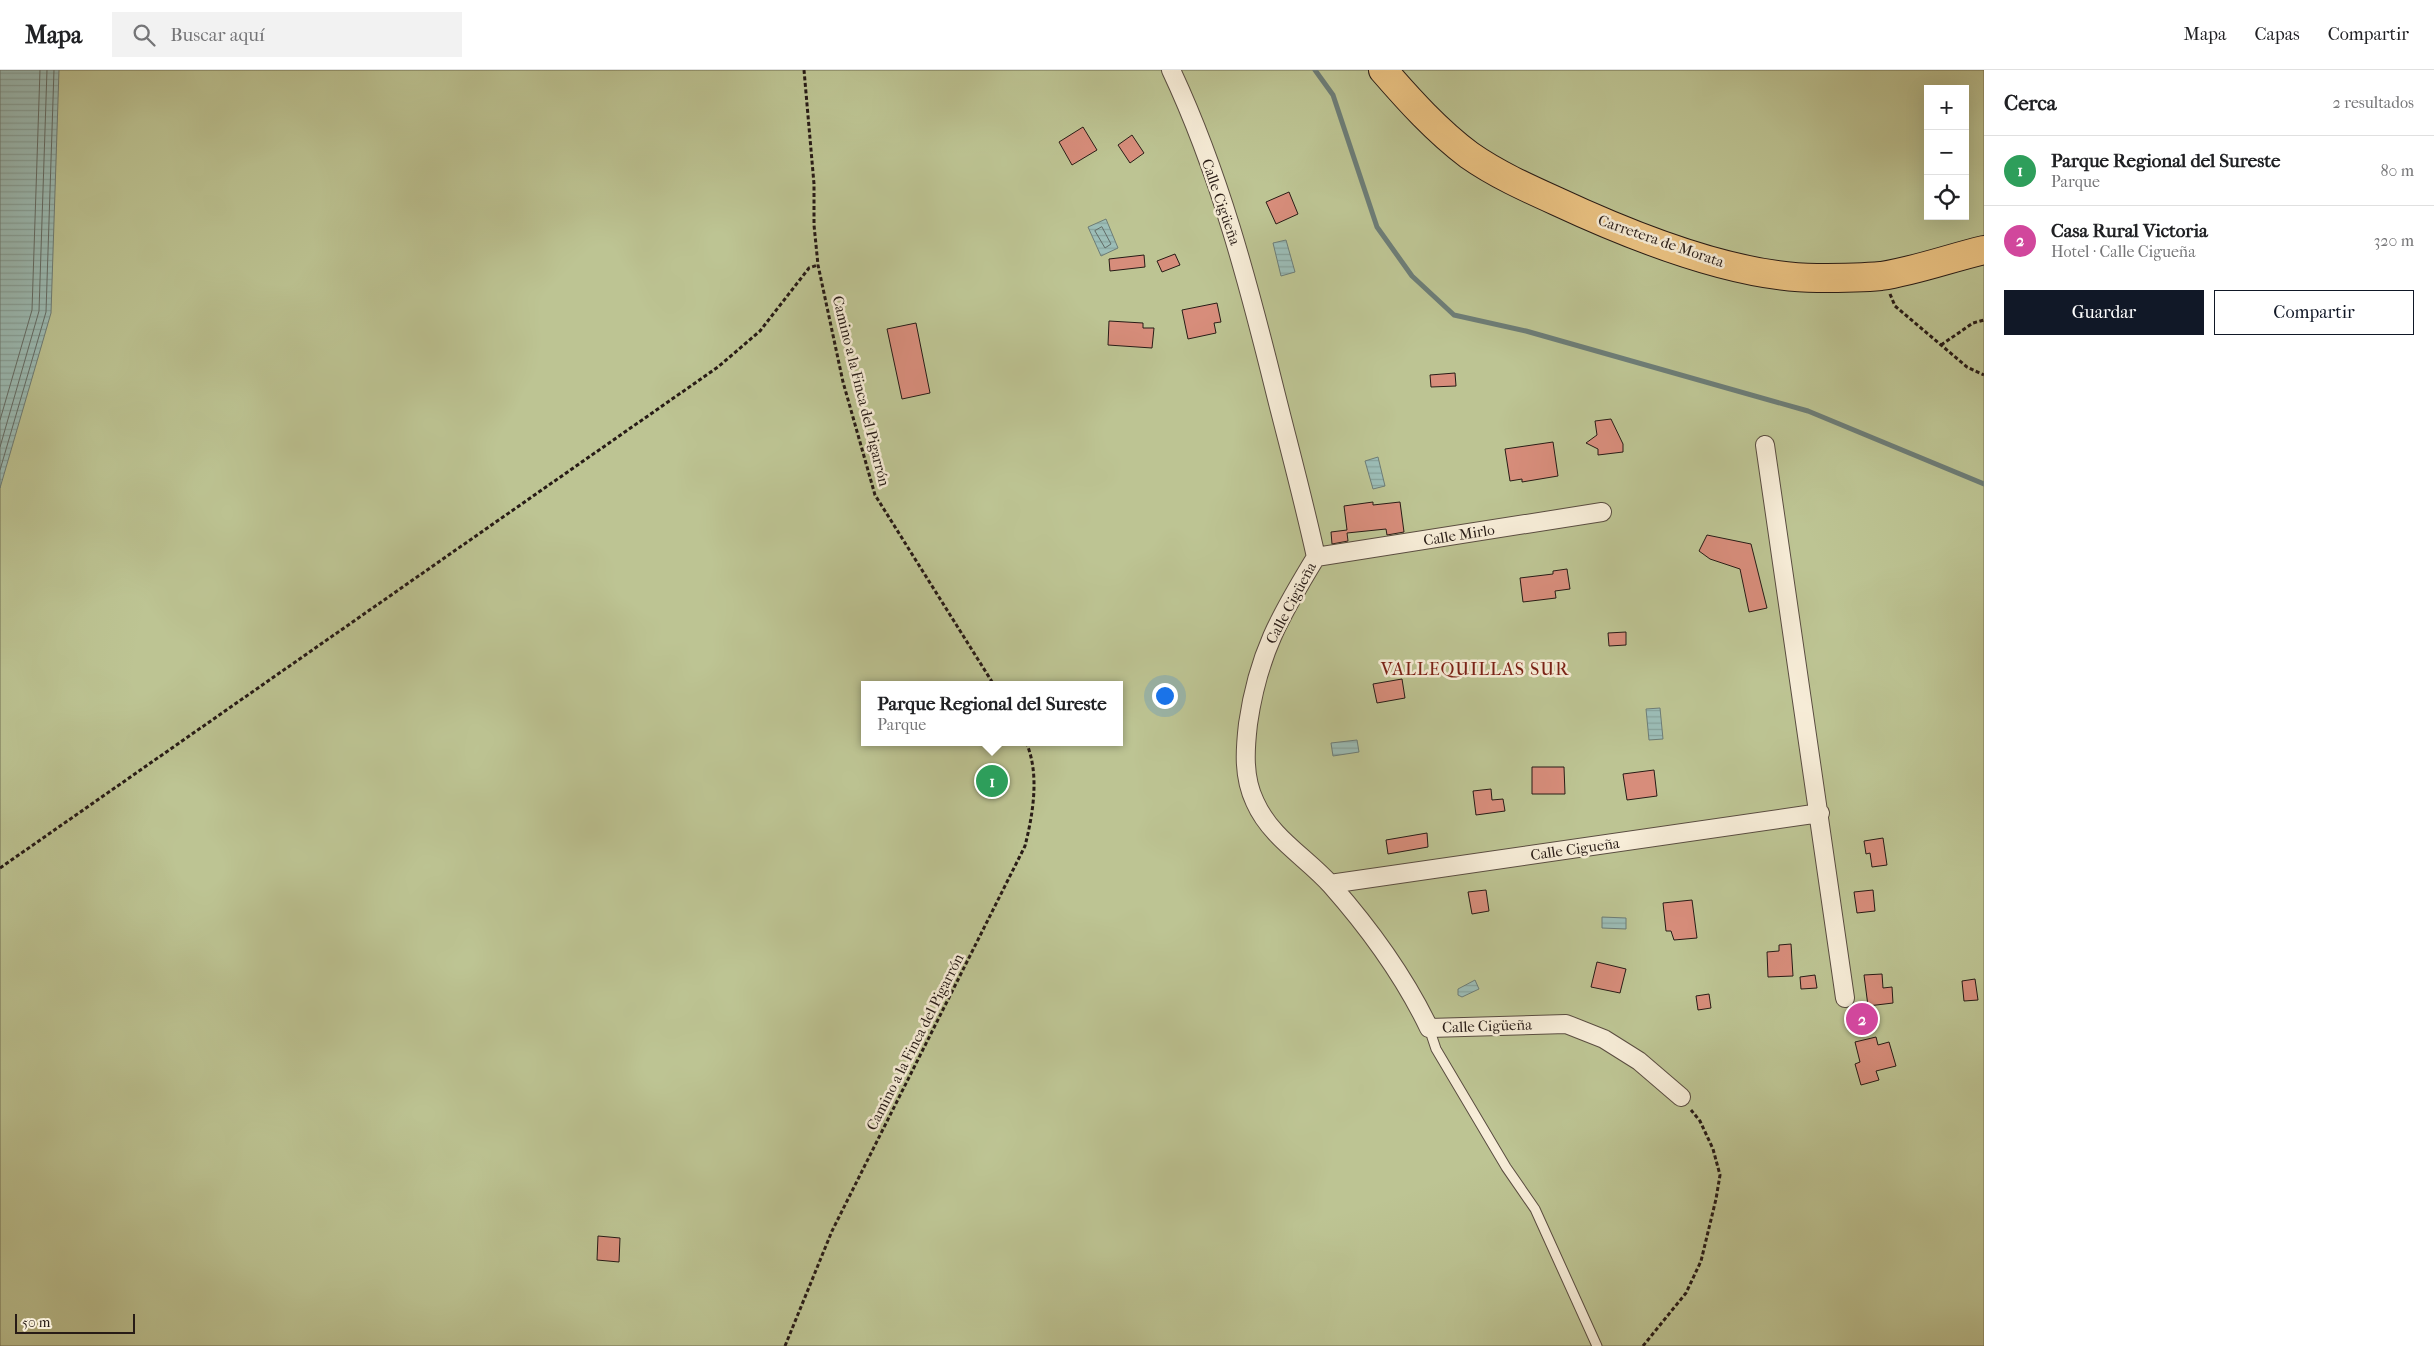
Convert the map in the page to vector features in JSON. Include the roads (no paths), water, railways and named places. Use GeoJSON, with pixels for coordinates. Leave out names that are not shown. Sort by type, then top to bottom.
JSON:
{"type":"FeatureCollection","features":[{"type":"Feature","properties":{"kind":"main road","name":"Carretera de Morata"},"geometry":{"type":"LineString","coordinates":[[1383,70],[1424,114],[1470,155],[1518,184],[1582,213],[1710,260],[1764,273],[1815,278],[1881,276],[1984,250]]}},
{"type":"Feature","properties":{"kind":"street","name":"Calle Cigüeña"},"geometry":{"type":"LineString","coordinates":[[1171,70],[1185,101],[1228,217],[1259,326],[1316,557],[1283,611],[1268,642],[1254,689],[1246,758],[1247,778],[1254,802],[1266,821],[1282,840],[1330,884],[1382,949],[1416,1000],[1429,1028],[1566,1024],[1604,1039],[1639,1061],[1680,1097]]}},
{"type":"Feature","properties":{"kind":"street"},"geometry":{"type":"LineString","coordinates":[[1765,445],[1820,813],[1845,998]]}},
{"type":"Feature","properties":{"kind":"street","name":"Calle Mirlo"},"geometry":{"type":"LineString","coordinates":[[1316,557],[1602,512]]}},
{"type":"Feature","properties":{"kind":"street","name":"Calle Cigueña"},"geometry":{"type":"LineString","coordinates":[[1330,884],[1820,813]]}},
{"type":"Feature","properties":{"kind":"lane"},"geometry":{"type":"LineString","coordinates":[[1429,1028],[1436,1049],[1506,1167],[1536,1209],[1597,1346]]}},
{"type":"Feature","properties":{"kind":"water"},"geometry":{"type":"Polygon","coordinates":[[[0,70],[59,70],[51,313],[0,488],[0,70]]]}},
{"type":"Feature","properties":{"kind":"water"},"geometry":{"type":"Polygon","coordinates":[[[1106,219],[1118,248],[1101,256],[1088,227],[1106,219]]]}},
{"type":"Feature","properties":{"kind":"water"},"geometry":{"type":"Polygon","coordinates":[[[1286,240],[1295,272],[1281,276],[1273,243],[1286,240]]]}},
{"type":"Feature","properties":{"kind":"water"},"geometry":{"type":"Polygon","coordinates":[[[1378,457],[1385,486],[1373,489],[1365,461],[1378,457]]]}},
{"type":"Feature","properties":{"kind":"water"},"geometry":{"type":"Polygon","coordinates":[[[1660,708],[1663,739],[1649,740],[1646,709],[1660,708]]]}},
{"type":"Feature","properties":{"kind":"water"},"geometry":{"type":"Polygon","coordinates":[[[1357,740],[1359,752],[1333,756],[1331,743],[1357,740]]]}},
{"type":"Feature","properties":{"kind":"water"},"geometry":{"type":"Polygon","coordinates":[[[1602,917],[1626,918],[1626,929],[1602,928],[1602,917]]]}},
{"type":"Feature","properties":{"kind":"water"},"geometry":{"type":"Polygon","coordinates":[[[1475,980],[1479,989],[1462,997],[1458,995],[1458,989],[1475,980]]]}},
{"type":"Feature","properties":{"kind":"waterway"},"geometry":{"type":"LineString","coordinates":[[1315,70],[1333,95],[1377,227],[1412,276],[1454,315],[1526,331],[1808,411],[1984,484]]}},
{"type":"Feature","properties":{"kind":"place","name":"Parque Regional del Sureste"},"geometry":{"type":"Point","coordinates":[992,781]}},
{"type":"Feature","properties":{"kind":"place","name":"Casa Rural Victoria"},"geometry":{"type":"Point","coordinates":[1862,1019]}},
{"type":"Feature","properties":{"kind":"district","name":"VALLEQUILLAS SUR"},"geometry":{"type":"Point","coordinates":[1475,669]}}]}
